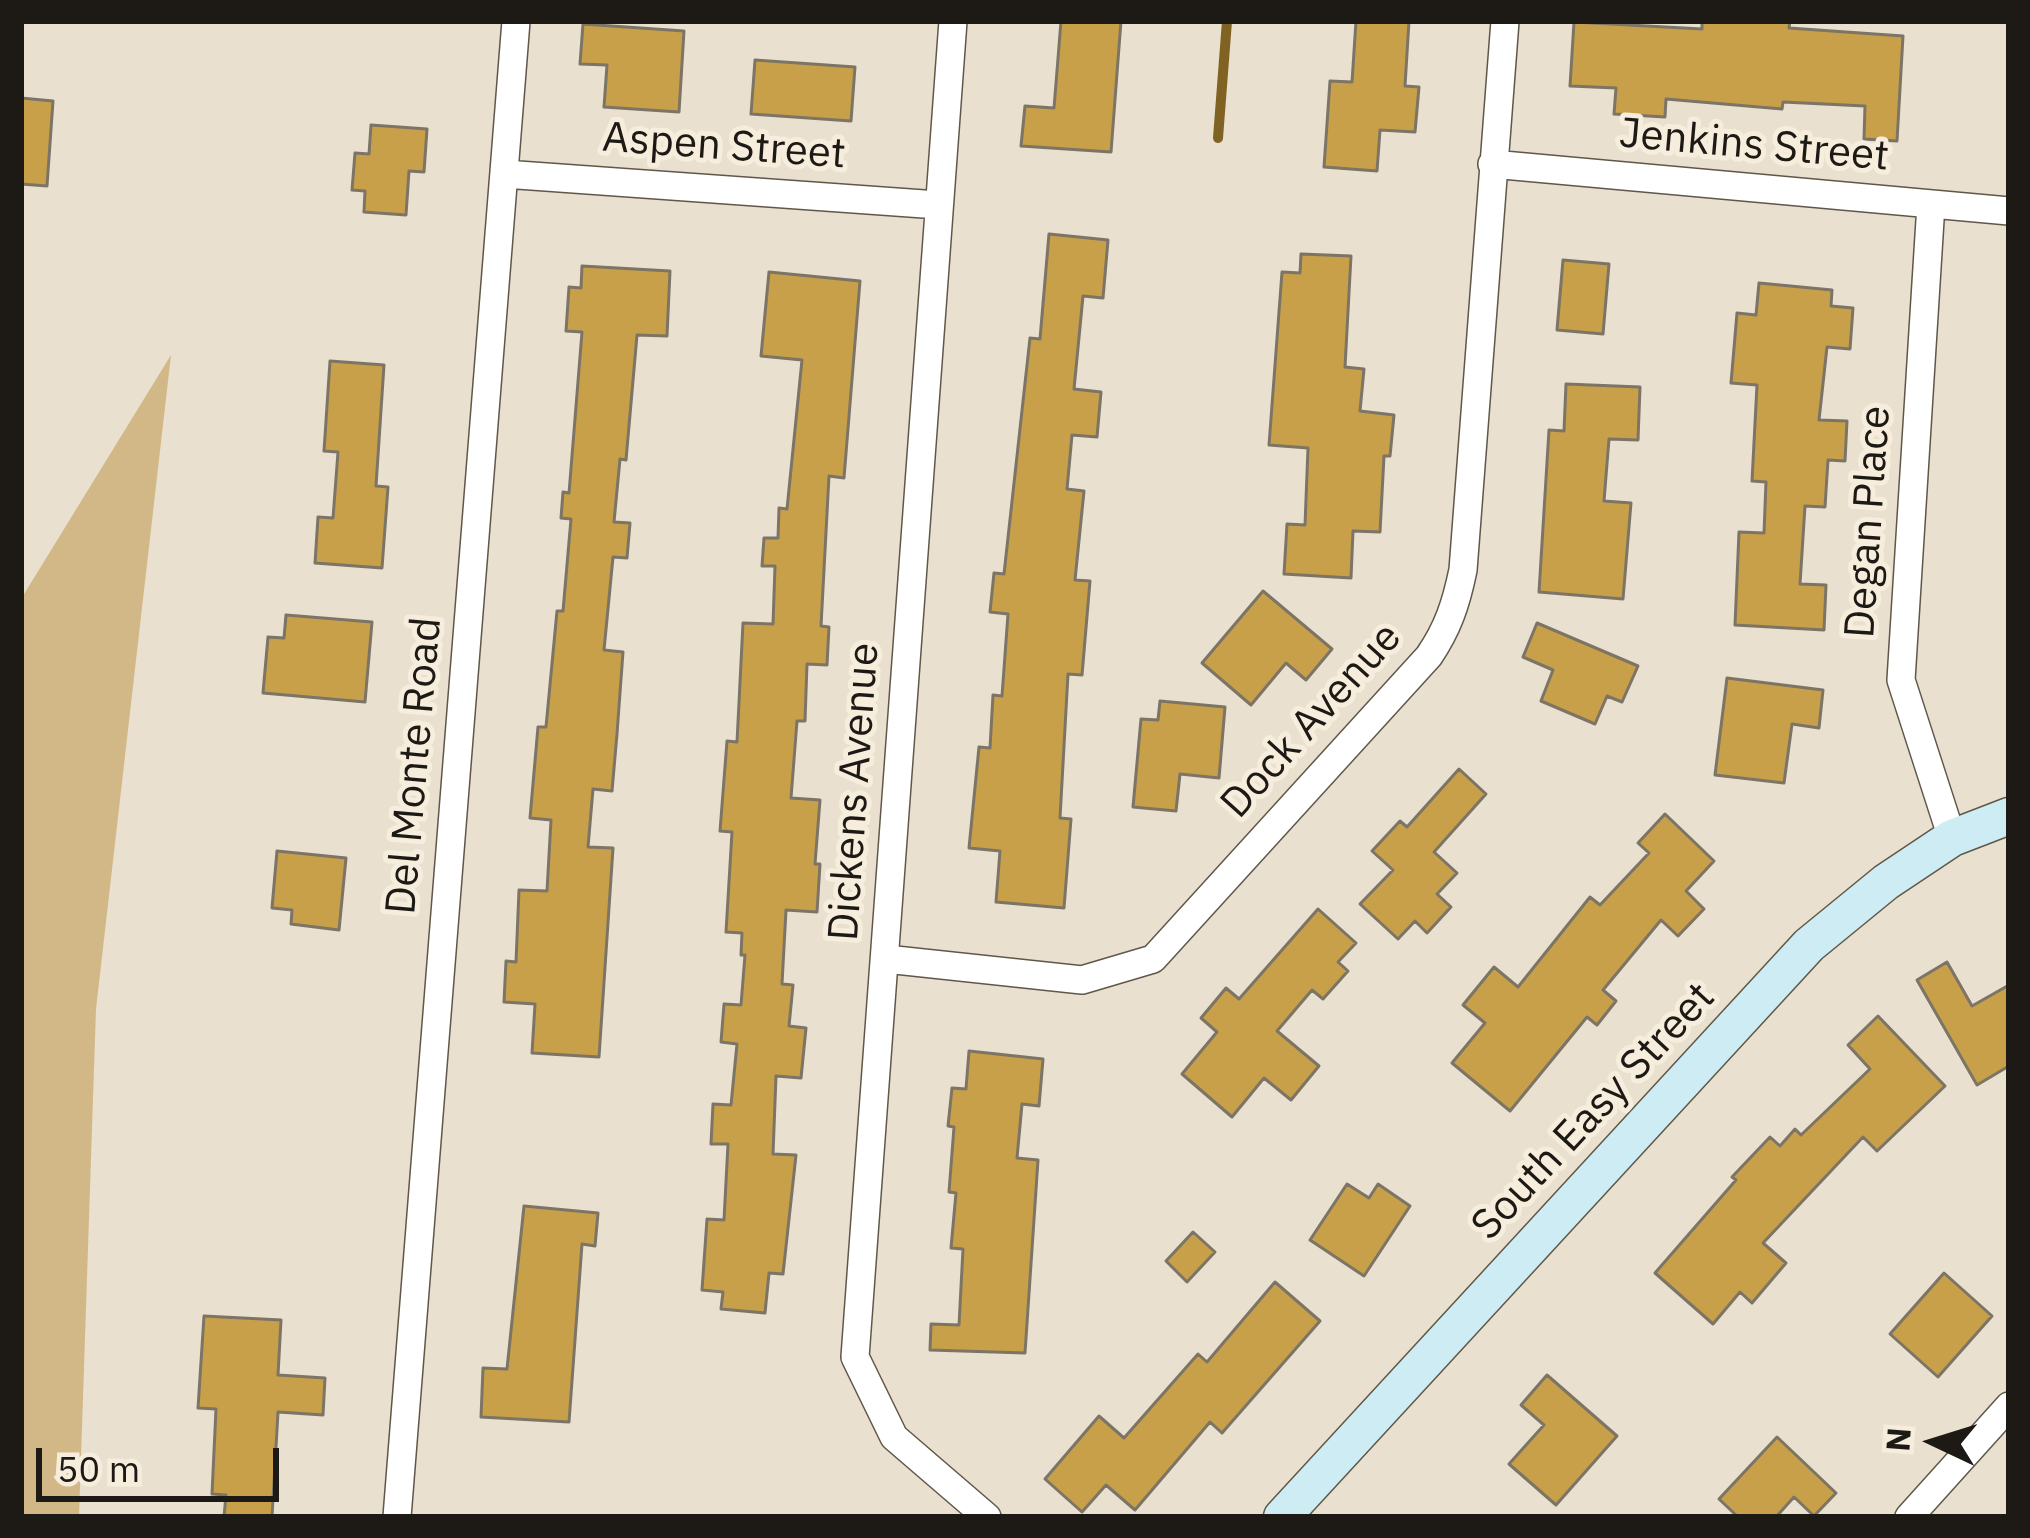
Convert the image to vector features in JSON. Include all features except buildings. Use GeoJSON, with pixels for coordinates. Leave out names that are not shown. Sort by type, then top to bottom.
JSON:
{"type":"FeatureCollection","features":[{"type":"Feature","properties":{"kind":"street","name":"Del Monte Road"},"geometry":{"type":"LineString","coordinates":[[397,1517],[516,21]]}},
{"type":"Feature","properties":{"kind":"street","name":"Dickens Avenue"},"geometry":{"type":"LineString","coordinates":[[953,21],[855,1357],[893,1437],[987,1517]]}},
{"type":"Feature","properties":{"kind":"street","name":"Dock Avenue"},"geometry":{"type":"LineString","coordinates":[[886,959],[1082,980],[1153,959],[1429,656],[1456,609],[1462,570],[1504,21]]}},
{"type":"Feature","properties":{"kind":"street","name":"Jenkins Street"},"geometry":{"type":"LineString","coordinates":[[1492,164],[2009,211]]}},
{"type":"Feature","properties":{"kind":"street","name":"Aspen Street"},"geometry":{"type":"LineString","coordinates":[[504,174],[938,205]]}},
{"type":"Feature","properties":{"kind":"street","name":"Degan Place"},"geometry":{"type":"LineString","coordinates":[[1931,204],[1901,680],[1952,838]]}},
{"type":"Feature","properties":{"kind":"street","name":"South Easy Street"},"geometry":{"type":"LineString","coordinates":[[1282,1517],[1810,945],[1886,882],[1952,838],[2009,816]]}},
{"type":"Feature","properties":{"kind":"street"},"geometry":{"type":"LineString","coordinates":[[1909,1517],[2009,1406]]}},
{"type":"Feature","properties":{"kind":"shaded area"},"geometry":{"type":"Polygon","coordinates":[[[171,355],[96,1009],[79,1517],[21,1517],[21,599],[171,355]]]}},
{"type":"Feature","properties":{"kind":"waterway"},"geometry":{"type":"LineString","coordinates":[[1218,138],[1227,21]]}}]}
